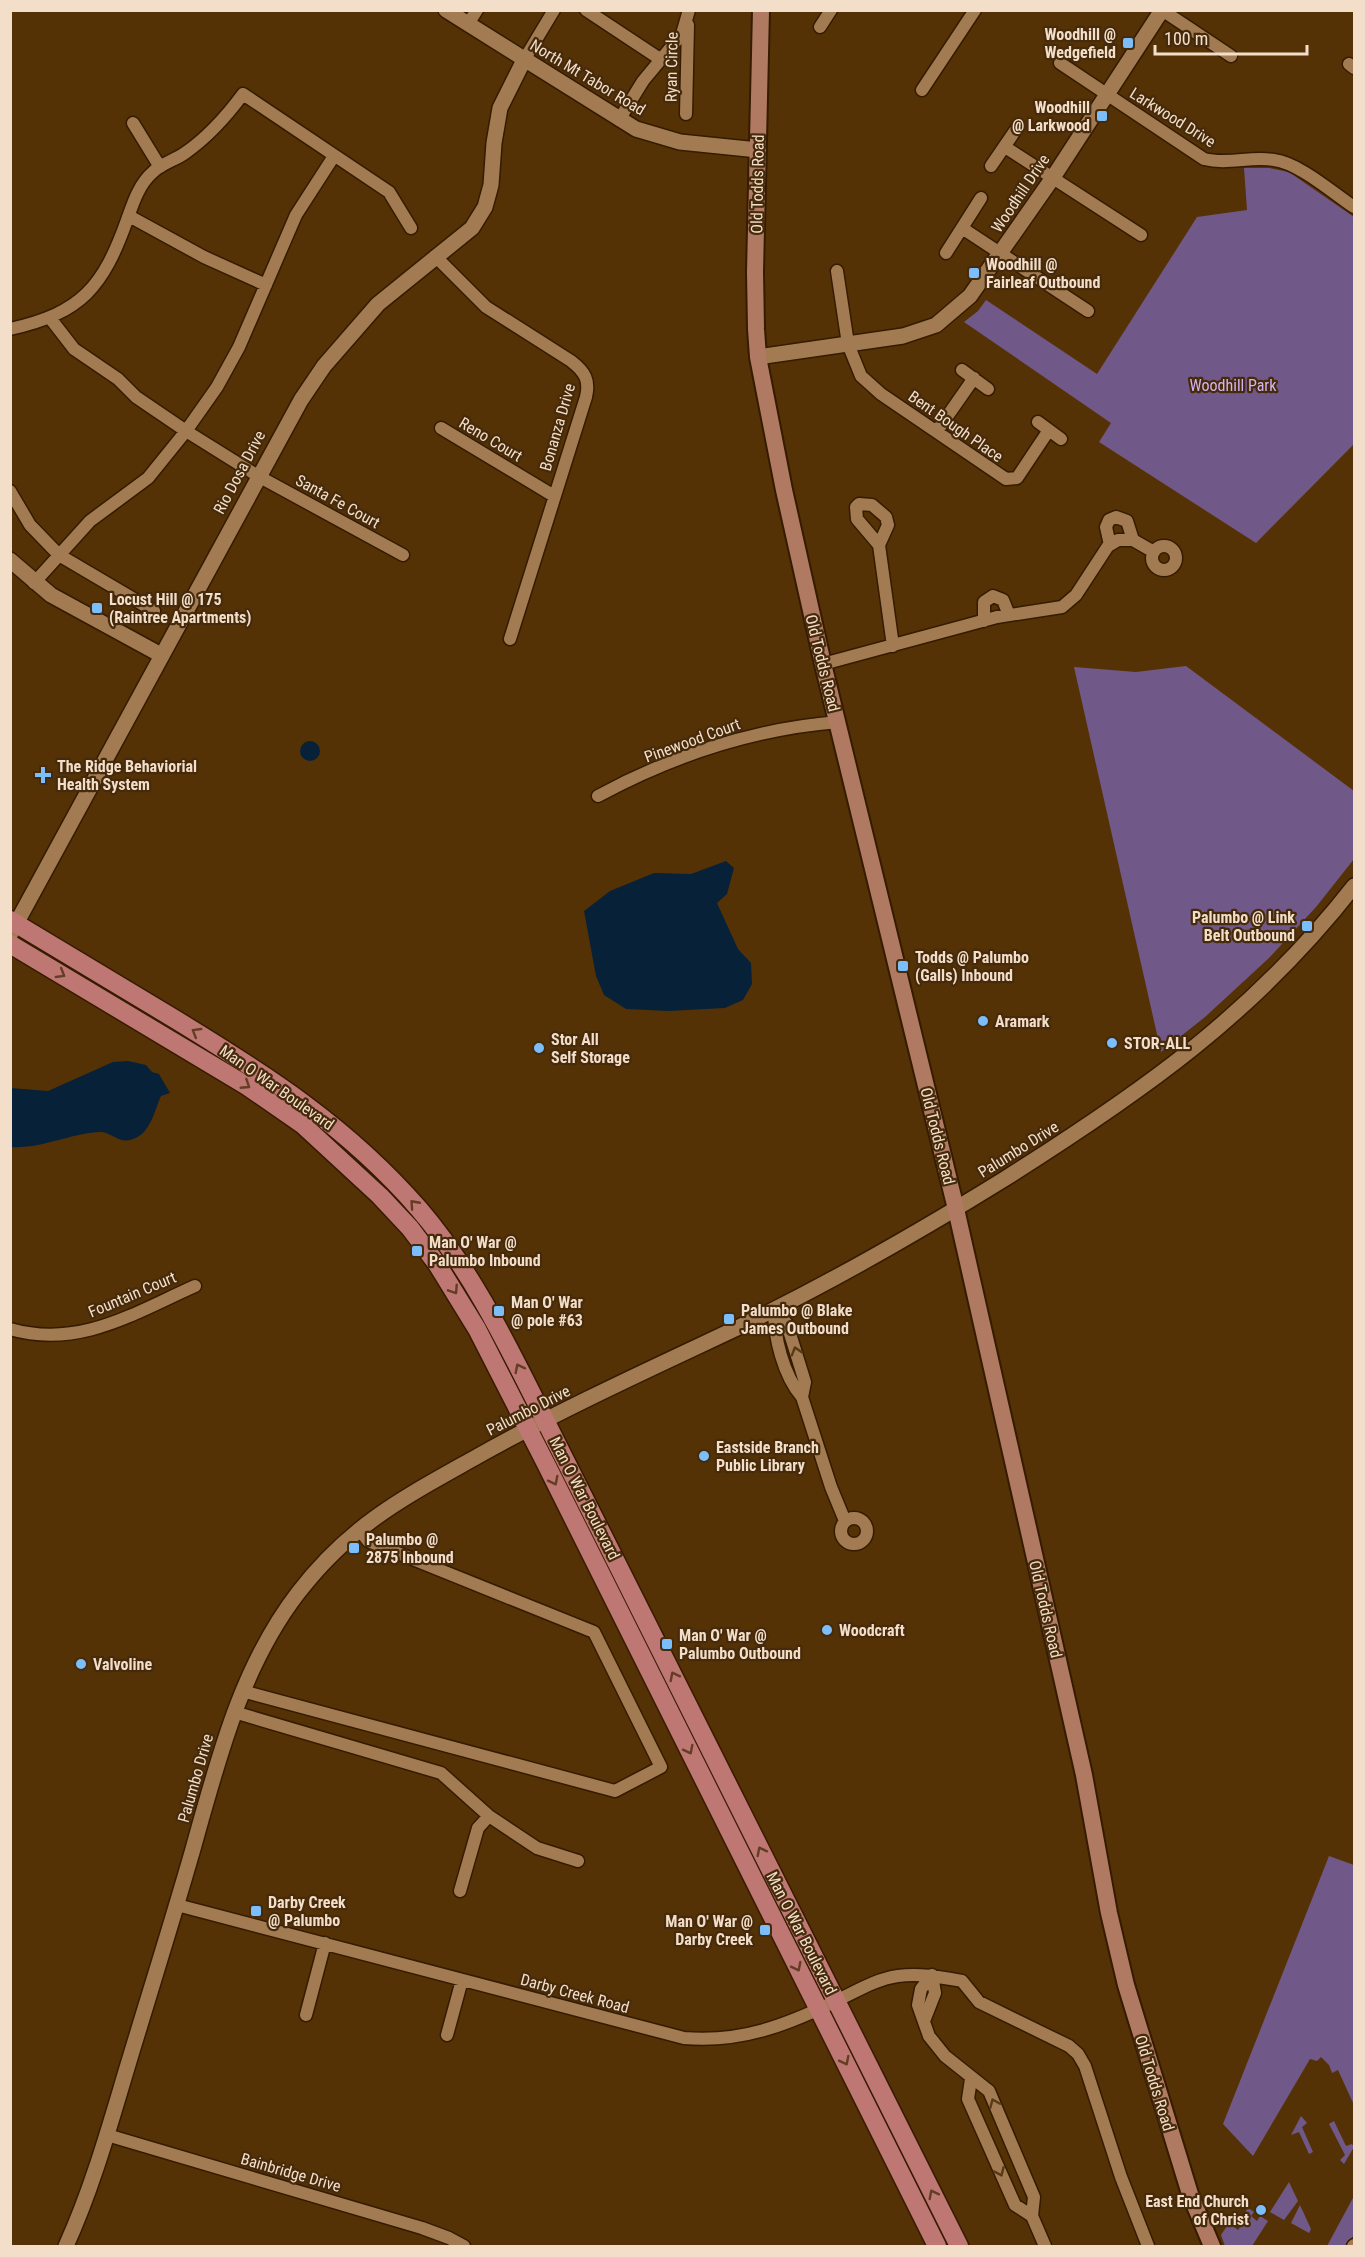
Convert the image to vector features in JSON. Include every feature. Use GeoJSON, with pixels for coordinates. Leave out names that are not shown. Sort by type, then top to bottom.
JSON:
{"type":"FeatureCollection","features":[{"type":"Feature","properties":{"kind":"main road","name":"Old Todds Road"},"geometry":{"type":"LineString","coordinates":[[761,10],[755,272],[758,357],[802,575],[956,1209],[1084,1775],[1109,1913],[1126,1985],[1190,2194],[1212,2247]]}},
{"type":"Feature","properties":{"kind":"main road","name":"Man O War Boulevard"},"geometry":{"type":"LineString","coordinates":[[12,926],[262,1072],[323,1116],[374,1161],[420,1210],[466,1273],[496,1323],[546,1420],[959,2247]]}},
{"type":"Feature","properties":{"kind":"main road","name":"Man O War Boulevard"},"geometry":{"type":"LineString","coordinates":[[10,944],[247,1086],[302,1124],[351,1167],[410,1228],[437,1264],[477,1329],[528,1429],[937,2247]]}},
{"type":"Feature","properties":{"kind":"street","name":"North Mt Tabor Road"},"geometry":{"type":"LineString","coordinates":[[446,10],[619,120],[673,141],[758,150]]}},
{"type":"Feature","properties":{"kind":"street"},"geometry":{"type":"LineString","coordinates":[[468,24],[477,10]]}},
{"type":"Feature","properties":{"kind":"street"},"geometry":{"type":"LineString","coordinates":[[524,60],[554,10]]}},
{"type":"Feature","properties":{"kind":"street"},"geometry":{"type":"LineString","coordinates":[[586,10],[660,59]]}},
{"type":"Feature","properties":{"kind":"street"},"geometry":{"type":"LineString","coordinates":[[820,27],[831,10]]}},
{"type":"Feature","properties":{"kind":"street"},"geometry":{"type":"LineString","coordinates":[[922,90],[975,10]]}},
{"type":"Feature","properties":{"kind":"street"},"geometry":{"type":"LineString","coordinates":[[1162,11],[1231,56]]}},
{"type":"Feature","properties":{"kind":"street","name":"Woodhill Drive"},"geometry":{"type":"LineString","coordinates":[[758,357],[903,336],[936,325],[970,296],[1052,179],[1106,93],[1162,11]]}},
{"type":"Feature","properties":{"kind":"street","name":"Ryan Circle"},"geometry":{"type":"LineString","coordinates":[[619,120],[660,59],[682,34],[688,16]]}},
{"type":"Feature","properties":{"kind":"street","name":"Ryan Circle"},"geometry":{"type":"LineString","coordinates":[[686,114],[688,16]]}},
{"type":"Feature","properties":{"kind":"street","name":"Rio Dosa Drive"},"geometry":{"type":"LineString","coordinates":[[12,926],[301,400],[331,358],[378,304],[472,228],[485,207],[491,185],[494,143],[500,108],[524,60]]}},
{"type":"Feature","properties":{"kind":"street","name":"Larkwood Drive"},"geometry":{"type":"LineString","coordinates":[[1060,63],[1204,159],[1218,163],[1263,159],[1286,162],[1354,207]]}},
{"type":"Feature","properties":{"kind":"street"},"geometry":{"type":"LineString","coordinates":[[10,328],[64,312],[93,289],[113,258],[133,200],[153,171],[184,154],[211,132],[243,94],[389,192],[411,228]]}},
{"type":"Feature","properties":{"kind":"street"},"geometry":{"type":"LineString","coordinates":[[133,123],[160,167]]}},
{"type":"Feature","properties":{"kind":"street"},"geometry":{"type":"LineString","coordinates":[[991,166],[1017,128]]}},
{"type":"Feature","properties":{"kind":"street"},"geometry":{"type":"LineString","coordinates":[[1005,147],[1141,235]]}},
{"type":"Feature","properties":{"kind":"street"},"geometry":{"type":"LineString","coordinates":[[34,583],[90,521],[148,478],[186,431],[217,387],[239,347],[296,215],[334,156]]}},
{"type":"Feature","properties":{"kind":"street"},"geometry":{"type":"LineString","coordinates":[[946,253],[981,198]]}},
{"type":"Feature","properties":{"kind":"street"},"geometry":{"type":"LineString","coordinates":[[129,216],[204,257],[266,285]]}},
{"type":"Feature","properties":{"kind":"street"},"geometry":{"type":"LineString","coordinates":[[962,228],[1088,311]]}},
{"type":"Feature","properties":{"kind":"street","name":"Bonanza Drive"},"geometry":{"type":"LineString","coordinates":[[435,256],[486,307],[584,371],[587,380],[586,397],[510,639]]}},
{"type":"Feature","properties":{"kind":"street","name":"Bent Bough Place"},"geometry":{"type":"LineString","coordinates":[[837,271],[848,344],[855,367],[868,383],[998,476],[1011,480],[1022,471],[1049,430]]}},
{"type":"Feature","properties":{"kind":"street","name":"Santa Fe Court"},"geometry":{"type":"LineString","coordinates":[[50,318],[74,349],[118,379],[136,397],[186,431],[258,476],[403,555]]}},
{"type":"Feature","properties":{"kind":"street"},"geometry":{"type":"LineString","coordinates":[[962,369],[988,389]]}},
{"type":"Feature","properties":{"kind":"street"},"geometry":{"type":"LineString","coordinates":[[937,431],[974,378]]}},
{"type":"Feature","properties":{"kind":"street"},"geometry":{"type":"LineString","coordinates":[[1038,422],[1061,439]]}},
{"type":"Feature","properties":{"kind":"street","name":"Reno Court"},"geometry":{"type":"LineString","coordinates":[[441,428],[554,496]]}},
{"type":"Feature","properties":{"kind":"street"},"geometry":{"type":"LineString","coordinates":[[10,490],[30,525],[59,555],[154,611]]}},
{"type":"Feature","properties":{"kind":"street"},"geometry":{"type":"LineString","coordinates":[[1110,545],[1106,527],[1109,520],[1116,517],[1126,521],[1133,540]]}},
{"type":"Feature","properties":{"kind":"street"},"geometry":{"type":"LineString","coordinates":[[823,664],[1009,615],[1051,611],[1069,603],[1110,545],[1123,539],[1133,540],[1154,552]]}},
{"type":"Feature","properties":{"kind":"street"},"geometry":{"type":"LineString","coordinates":[[879,545],[893,646]]}},
{"type":"Feature","properties":{"kind":"street"},"geometry":{"type":"LineString","coordinates":[[10,560],[34,583],[74,609],[161,655]]}},
{"type":"Feature","properties":{"kind":"street"},"geometry":{"type":"LineString","coordinates":[[984,621],[984,602],[993,596],[1003,600],[1009,615]]}},
{"type":"Feature","properties":{"kind":"street","name":"Pinewood Court"},"geometry":{"type":"LineString","coordinates":[[598,796],[711,747],[780,729],[838,722]]}},
{"type":"Feature","properties":{"kind":"street","name":"Palumbo Drive"},"geometry":{"type":"LineString","coordinates":[[66,2247],[107,2135],[234,1712],[266,1643],[289,1604],[321,1565],[359,1528],[387,1507],[528,1429],[774,1309],[956,1209],[1099,1118],[1198,1047],[1283,969],[1354,886]]}},
{"type":"Feature","properties":{"kind":"street","name":"Fountain Court"},"geometry":{"type":"LineString","coordinates":[[10,1329],[41,1336],[63,1336],[81,1332],[118,1321],[195,1286]]}},
{"type":"Feature","properties":{"kind":"street"},"geometry":{"type":"LineString","coordinates":[[774,1309],[787,1324],[794,1344],[806,1383],[802,1397],[831,1487],[845,1521]]}},
{"type":"Feature","properties":{"kind":"street"},"geometry":{"type":"LineString","coordinates":[[243,1691],[615,1791],[661,1767],[594,1632],[368,1541],[359,1528]]}},
{"type":"Feature","properties":{"kind":"street"},"geometry":{"type":"LineString","coordinates":[[234,1712],[441,1773],[489,1816],[537,1848],[578,1861]]}},
{"type":"Feature","properties":{"kind":"street"},"geometry":{"type":"LineString","coordinates":[[460,1891],[478,1828],[489,1816]]}},
{"type":"Feature","properties":{"kind":"street","name":"Darby Creek Road"},"geometry":{"type":"LineString","coordinates":[[177,1905],[666,2034],[705,2040],[728,2039],[761,2032],[884,1979],[932,1975],[962,1981],[979,2002],[1069,2046],[1078,2054],[1089,2076],[1120,2177],[1148,2247]]}},
{"type":"Feature","properties":{"kind":"street"},"geometry":{"type":"LineString","coordinates":[[306,2015],[325,1943]]}},
{"type":"Feature","properties":{"kind":"street"},"geometry":{"type":"LineString","coordinates":[[932,1975],[921,1989],[918,2005],[928,2036],[936,2048],[971,2079],[989,2091],[1035,2197],[1032,2216],[1045,2247]]}},
{"type":"Feature","properties":{"kind":"street"},"geometry":{"type":"LineString","coordinates":[[447,2035],[462,1980]]}},
{"type":"Feature","properties":{"kind":"street"},"geometry":{"type":"LineString","coordinates":[[971,2079],[968,2099],[1015,2205],[1032,2216]]}},
{"type":"Feature","properties":{"kind":"street","name":"Bainbridge Drive"},"geometry":{"type":"LineString","coordinates":[[107,2135],[422,2228],[449,2238],[464,2247]]}},
{"type":"Feature","properties":{"kind":"street"},"geometry":{"type":"LineString","coordinates":[[990,2148],[1010,2139]]}},
{"type":"Feature","properties":{"kind":"green space","name":"Woodhill Park"},"geometry":{"type":"Polygon","coordinates":[[[1244,168],[1269,168],[1289,172],[1354,217],[1354,444],[1256,543],[1099,442],[1111,423],[964,322],[978,311],[986,300],[1097,374],[1197,217],[1247,210],[1244,168]]]}},
{"type":"Feature","properties":{"kind":"green space"},"geometry":{"type":"Polygon","coordinates":[[[1186,666],[1354,791],[1354,859],[1316,907],[1269,958],[1205,1017],[1161,1052],[1074,667],[1136,672],[1186,666]]]}},
{"type":"Feature","properties":{"kind":"green space"},"geometry":{"type":"Polygon","coordinates":[[[1329,1856],[1354,1865],[1354,2105],[1338,2070],[1332,2073],[1329,2065],[1321,2057],[1317,2061],[1310,2059],[1253,2156],[1223,2124],[1329,1856]]]}},
{"type":"Feature","properties":{"kind":"green space"},"geometry":{"type":"Polygon","coordinates":[[[1301,2116],[1307,2123],[1302,2127],[1313,2152],[1309,2154],[1299,2132],[1291,2135],[1301,2116]]]}},
{"type":"Feature","properties":{"kind":"green space"},"geometry":{"type":"Polygon","coordinates":[[[1334,2121],[1346,2146],[1352,2144],[1354,2147],[1344,2164],[1340,2160],[1345,2155],[1329,2124],[1334,2121]]]}},
{"type":"Feature","properties":{"kind":"green space"},"geometry":{"type":"Polygon","coordinates":[[[1289,2182],[1298,2201],[1284,2220],[1270,2212],[1289,2182]]]}},
{"type":"Feature","properties":{"kind":"green space"},"geometry":{"type":"Polygon","coordinates":[[[1354,2196],[1354,2234],[1348,2246],[1327,2246],[1354,2196]]]}},
{"type":"Feature","properties":{"kind":"green space"},"geometry":{"type":"Polygon","coordinates":[[[1300,2205],[1311,2229],[1309,2233],[1291,2223],[1300,2205]]]}},
{"type":"Feature","properties":{"kind":"green space"},"geometry":{"type":"Polygon","coordinates":[[[1248,2208],[1254,2212],[1251,2216],[1257,2221],[1260,2216],[1268,2221],[1252,2246],[1225,2246],[1221,2235],[1227,2226],[1233,2226],[1238,2230],[1247,2217],[1244,2214],[1248,2208]]]}},
{"type":"Feature","properties":{"kind":"water"},"geometry":{"type":"Polygon","coordinates":[[[310,741],[317,744],[320,751],[317,758],[310,761],[303,758],[300,751],[303,744],[310,741]]]}},
{"type":"Feature","properties":{"kind":"water"},"geometry":{"type":"Polygon","coordinates":[[[726,861],[734,868],[727,894],[717,903],[738,949],[751,963],[752,984],[743,1000],[725,1008],[669,1011],[626,1009],[604,995],[596,976],[584,911],[610,891],[654,873],[691,874],[726,861]]]}},
{"type":"Feature","properties":{"kind":"water"},"geometry":{"type":"Polygon","coordinates":[[[128,1061],[146,1065],[152,1072],[159,1074],[170,1093],[161,1096],[147,1129],[137,1138],[118,1139],[107,1133],[99,1132],[33,1146],[11,1147],[11,1088],[48,1091],[113,1062],[128,1061]]]}},
{"type":"Feature","properties":{"kind":"place","name":"Woodhill @ Wedgefield"},"geometry":{"type":"Point","coordinates":[1128,43]}},
{"type":"Feature","properties":{"kind":"place","name":"Woodhill @ Larkwood"},"geometry":{"type":"Point","coordinates":[1102,116]}},
{"type":"Feature","properties":{"kind":"place","name":"Woodhill @ Fairleaf Outbound"},"geometry":{"type":"Point","coordinates":[974,273]}},
{"type":"Feature","properties":{"kind":"place","name":"Locust Hill @ 175 (Raintree Apartments)"},"geometry":{"type":"Point","coordinates":[97,608]}},
{"type":"Feature","properties":{"kind":"place","name":"The Ridge Behaviorial Health System"},"geometry":{"type":"Point","coordinates":[43,775]}},
{"type":"Feature","properties":{"kind":"place","name":"Palumbo @ Link Belt Outbound"},"geometry":{"type":"Point","coordinates":[1307,926]}},
{"type":"Feature","properties":{"kind":"place","name":"Todds @ Palumbo (Galls) Inbound"},"geometry":{"type":"Point","coordinates":[903,966]}},
{"type":"Feature","properties":{"kind":"place","name":"Aramark"},"geometry":{"type":"Point","coordinates":[983,1021]}},
{"type":"Feature","properties":{"kind":"place","name":"STOR-ALL"},"geometry":{"type":"Point","coordinates":[1112,1043]}},
{"type":"Feature","properties":{"kind":"place","name":"Stor All Self Storage"},"geometry":{"type":"Point","coordinates":[539,1048]}},
{"type":"Feature","properties":{"kind":"place","name":"Man O' War @ Palumbo Inbound"},"geometry":{"type":"Point","coordinates":[417,1251]}},
{"type":"Feature","properties":{"kind":"place","name":"Man O' War @ pole #63"},"geometry":{"type":"Point","coordinates":[499,1311]}},
{"type":"Feature","properties":{"kind":"place","name":"Palumbo @ Blake James Outbound"},"geometry":{"type":"Point","coordinates":[729,1319]}},
{"type":"Feature","properties":{"kind":"place","name":"Eastside Branch Public Library"},"geometry":{"type":"Point","coordinates":[704,1456]}},
{"type":"Feature","properties":{"kind":"place","name":"Palumbo @ 2875 Inbound"},"geometry":{"type":"Point","coordinates":[354,1548]}},
{"type":"Feature","properties":{"kind":"place","name":"Woodcraft"},"geometry":{"type":"Point","coordinates":[827,1630]}},
{"type":"Feature","properties":{"kind":"place","name":"Man O' War @ Palumbo Outbound"},"geometry":{"type":"Point","coordinates":[667,1644]}},
{"type":"Feature","properties":{"kind":"place","name":"Valvoline"},"geometry":{"type":"Point","coordinates":[81,1664]}},
{"type":"Feature","properties":{"kind":"place","name":"Darby Creek @ Palumbo"},"geometry":{"type":"Point","coordinates":[256,1911]}},
{"type":"Feature","properties":{"kind":"place","name":"Man O' War @ Darby Creek"},"geometry":{"type":"Point","coordinates":[765,1930]}},
{"type":"Feature","properties":{"kind":"place","name":"East End Church of Christ"},"geometry":{"type":"Point","coordinates":[1261,2210]}}]}
